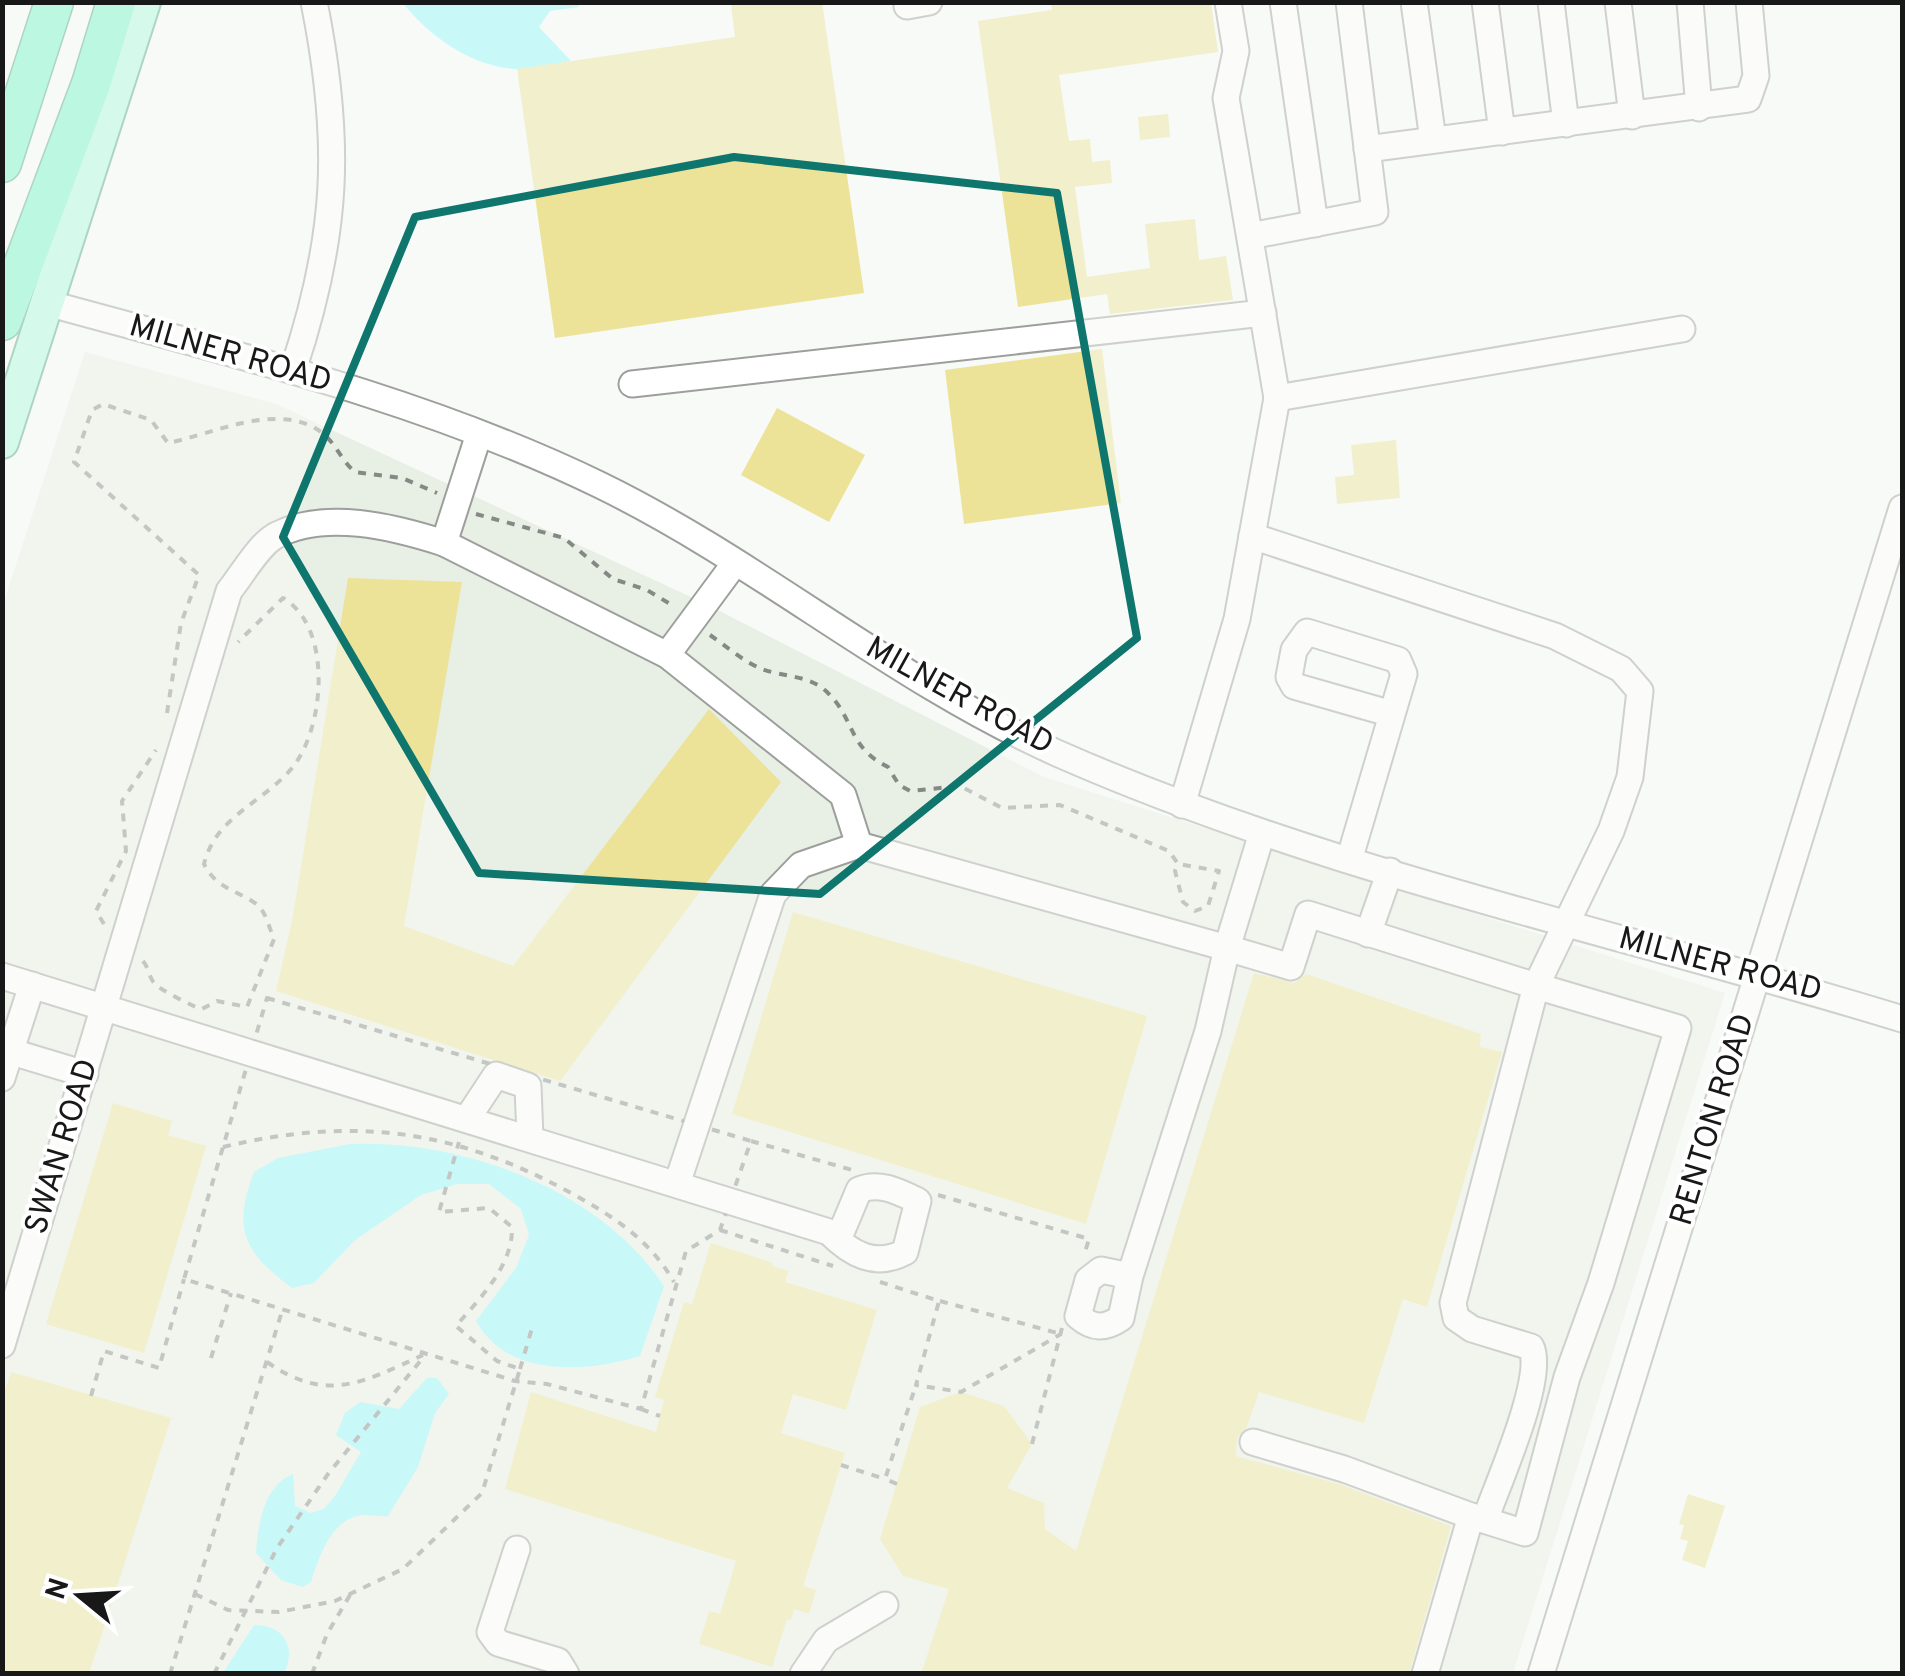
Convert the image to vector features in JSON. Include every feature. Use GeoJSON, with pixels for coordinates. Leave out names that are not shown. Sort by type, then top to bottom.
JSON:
{"type":"FeatureCollection","features":[{"type":"Feature","properties":{"kind":"highway"},"geometry":{"type":"LineString","coordinates":[[2,164],[54,2]]}},
{"type":"Feature","properties":{"kind":"highway"},"geometry":{"type":"LineString","coordinates":[[2,321],[116,2]]}},
{"type":"Feature","properties":{"kind":"main road"},"geometry":{"type":"LineString","coordinates":[[2,442],[144,2]]}},
{"type":"Feature","properties":{"kind":"street"},"geometry":{"type":"LineString","coordinates":[[292,370],[318,298],[333,182],[331,101],[314,2]]}},
{"type":"Feature","properties":{"kind":"street"},"geometry":{"type":"LineString","coordinates":[[1182,805],[1236,620],[1277,398],[1226,98],[1236,51],[1228,2]]}},
{"type":"Feature","properties":{"kind":"street"},"geometry":{"type":"LineString","coordinates":[[1283,2],[1316,224]]}},
{"type":"Feature","properties":{"kind":"street"},"geometry":{"type":"LineString","coordinates":[[1250,236],[1375,212],[1349,2]]}},
{"type":"Feature","properties":{"kind":"street"},"geometry":{"type":"LineString","coordinates":[[1414,2],[1433,140]]}},
{"type":"Feature","properties":{"kind":"street"},"geometry":{"type":"LineString","coordinates":[[1486,2],[1502,132]]}},
{"type":"Feature","properties":{"kind":"street"},"geometry":{"type":"LineString","coordinates":[[1551,2],[1566,124]]}},
{"type":"Feature","properties":{"kind":"street"},"geometry":{"type":"LineString","coordinates":[[1618,2],[1632,116]]}},
{"type":"Feature","properties":{"kind":"street"},"geometry":{"type":"LineString","coordinates":[[1690,2],[1699,108]]}},
{"type":"Feature","properties":{"kind":"street"},"geometry":{"type":"LineString","coordinates":[[1367,148],[1748,99],[1755,88],[1749,2]]}},
{"type":"Feature","properties":{"kind":"street","name":"MILNER ROAD"},"geometry":{"type":"LineString","coordinates":[[47,303],[292,370],[479,434],[599,484],[735,563],[938,691],[1054,752],[1182,805],[1262,833],[1566,924],[1902,1018]]}},
{"type":"Feature","properties":{"kind":"street"},"geometry":{"type":"LineString","coordinates":[[632,384],[1264,312]]}},
{"type":"Feature","properties":{"kind":"street"},"geometry":{"type":"LineString","coordinates":[[1277,398],[1682,328]]}},
{"type":"Feature","properties":{"kind":"street"},"geometry":{"type":"LineString","coordinates":[[444,543],[479,434]]}},
{"type":"Feature","properties":{"kind":"street","name":"RENTON ROAD"},"geometry":{"type":"LineString","coordinates":[[1541,1674],[1902,508]]}},
{"type":"Feature","properties":{"kind":"street","name":"SWAN ROAD"},"geometry":{"type":"LineString","coordinates":[[2,1344],[229,591],[273,537],[324,522],[402,529],[444,543],[667,655],[843,795],[859,845]]}},
{"type":"Feature","properties":{"kind":"street"},"geometry":{"type":"LineString","coordinates":[[1252,536],[1555,636],[1621,668],[1640,690],[1630,777],[1590,881],[1536,986],[1453,1303],[1456,1318],[1472,1329],[1530,1347],[1536,1358],[1532,1385],[1478,1518],[1426,1674]]}},
{"type":"Feature","properties":{"kind":"street"},"geometry":{"type":"LineString","coordinates":[[667,655],[735,563]]}},
{"type":"Feature","properties":{"kind":"street"},"geometry":{"type":"LineString","coordinates":[[1350,857],[1404,674],[1398,660],[1308,632],[1300,639],[1289,676],[1294,686],[1392,714]]}},
{"type":"Feature","properties":{"kind":"street"},"geometry":{"type":"LineString","coordinates":[[1130,1276],[1208,1031],[1227,948],[1262,833]]}},
{"type":"Feature","properties":{"kind":"street"},"geometry":{"type":"LineString","coordinates":[[677,1184],[773,894],[801,865],[859,845],[1291,966],[1308,914],[1678,1028],[1602,1283],[1567,1377],[1525,1533],[1344,1469],[1252,1442]]}},
{"type":"Feature","properties":{"kind":"street"},"geometry":{"type":"LineString","coordinates":[[1368,934],[1390,871]]}},
{"type":"Feature","properties":{"kind":"street"},"geometry":{"type":"LineString","coordinates":[[2,976],[677,1184],[829,1232],[838,1240]]}},
{"type":"Feature","properties":{"kind":"street"},"geometry":{"type":"LineString","coordinates":[[2,1078],[7,1051],[32,985]]}},
{"type":"Feature","properties":{"kind":"street"},"geometry":{"type":"LineString","coordinates":[[7,1051],[85,1074]]}},
{"type":"Feature","properties":{"kind":"street"},"geometry":{"type":"LineString","coordinates":[[467,1119],[496,1075],[528,1086],[530,1138]]}},
{"type":"Feature","properties":{"kind":"street"},"geometry":{"type":"LineString","coordinates":[[517,1549],[490,1632],[498,1643],[558,1661],[566,1674]]}},
{"type":"Feature","properties":{"kind":"street"},"geometry":{"type":"LineString","coordinates":[[803,1674],[826,1640],[885,1606]]}},
{"type":"Feature","properties":{"kind":"path"},"geometry":{"type":"LineString","coordinates":[[166,728],[181,623],[198,575],[74,462],[92,410],[103,404],[151,420],[168,443],[248,423],[296,421],[327,438],[355,472],[402,478],[473,514],[564,538],[613,579],[647,590],[749,664],[826,690],[842,710],[852,738],[872,761],[888,767],[899,785],[910,791],[960,786],[1002,808],[1060,806],[1142,837],[1169,850],[1178,864],[1219,871],[1208,906],[1195,911],[1182,902],[1175,871],[1178,864]]}},
{"type":"Feature","properties":{"kind":"path"},"geometry":{"type":"LineString","coordinates":[[160,746],[122,801],[126,851],[96,911],[112,938],[150,970],[155,984],[202,1009],[218,1001],[247,1007],[274,939],[256,902],[220,885],[204,864],[220,830],[292,768],[302,750],[320,656],[304,617],[283,598],[233,648]]}},
{"type":"Feature","properties":{"kind":"path"},"geometry":{"type":"LineString","coordinates":[[169,702],[200,686]]}},
{"type":"Feature","properties":{"kind":"path"},"geometry":{"type":"LineString","coordinates":[[104,1351],[158,1368],[267,998],[863,1174]]}},
{"type":"Feature","properties":{"kind":"path"},"geometry":{"type":"LineString","coordinates":[[223,1146],[342,1129],[406,1132],[458,1144],[513,1163],[603,1211],[644,1241],[675,1284]]}},
{"type":"Feature","properties":{"kind":"path"},"geometry":{"type":"LineString","coordinates":[[641,1410],[686,1251],[720,1230],[751,1141]]}},
{"type":"Feature","properties":{"kind":"path"},"geometry":{"type":"LineString","coordinates":[[458,1144],[438,1212],[489,1208],[512,1227],[513,1245],[496,1277],[456,1326],[496,1361],[520,1370]]}},
{"type":"Feature","properties":{"kind":"path"},"geometry":{"type":"LineString","coordinates":[[938,1196],[1089,1240],[1083,1258]]}},
{"type":"Feature","properties":{"kind":"path"},"geometry":{"type":"LineString","coordinates":[[720,1230],[848,1271]]}},
{"type":"Feature","properties":{"kind":"path"},"geometry":{"type":"LineString","coordinates":[[866,1277],[1060,1334]]}},
{"type":"Feature","properties":{"kind":"path"},"geometry":{"type":"LineString","coordinates":[[184,1278],[515,1381],[547,1384],[660,1416]]}},
{"type":"Feature","properties":{"kind":"path"},"geometry":{"type":"LineString","coordinates":[[210,1358],[232,1292]]}},
{"type":"Feature","properties":{"kind":"path"},"geometry":{"type":"LineString","coordinates":[[885,1479],[939,1301]]}},
{"type":"Feature","properties":{"kind":"path"},"geometry":{"type":"LineString","coordinates":[[170,1674],[284,1308]]}},
{"type":"Feature","properties":{"kind":"path"},"geometry":{"type":"LineString","coordinates":[[1032,1444],[1066,1315]]}},
{"type":"Feature","properties":{"kind":"path"},"geometry":{"type":"LineString","coordinates":[[195,1594],[218,1607],[241,1612],[278,1612],[350,1595],[403,1569],[482,1493],[532,1328]]}},
{"type":"Feature","properties":{"kind":"path"},"geometry":{"type":"LineString","coordinates":[[916,1385],[961,1392],[1060,1334]]}},
{"type":"Feature","properties":{"kind":"path"},"geometry":{"type":"LineString","coordinates":[[91,1396],[107,1342]]}},
{"type":"Feature","properties":{"kind":"path"},"geometry":{"type":"LineString","coordinates":[[267,1362],[305,1381],[333,1386],[377,1379],[427,1353]]}},
{"type":"Feature","properties":{"kind":"path"},"geometry":{"type":"LineString","coordinates":[[214,1674],[241,1612],[308,1503],[427,1353]]}},
{"type":"Feature","properties":{"kind":"path"},"geometry":{"type":"LineString","coordinates":[[841,1465],[897,1484]]}},
{"type":"Feature","properties":{"kind":"path"},"geometry":{"type":"LineString","coordinates":[[312,1674],[327,1634],[350,1595]]}},
{"type":"Feature","properties":{"kind":"highlighted area"},"geometry":{"type":"Polygon","coordinates":[[[734,157],[1057,193],[1137,638],[820,894],[479,873],[283,537],[415,217],[734,157]]]}},
{"type":"Feature","properties":{"kind":"shaded area"},"geometry":{"type":"Polygon","coordinates":[[[85,352],[276,404],[708,605],[1044,777],[1725,993],[1513,1673],[3,1674],[3,605],[85,352]]]}},
{"type":"Feature","properties":{"kind":"water"},"geometry":{"type":"Polygon","coordinates":[[[403,3],[578,3],[579,7],[550,11],[539,27],[571,61],[516,69],[483,62],[439,38],[403,3]]]}},
{"type":"Feature","properties":{"kind":"water"},"geometry":{"type":"Polygon","coordinates":[[[350,1144],[437,1150],[482,1161],[566,1197],[604,1222],[637,1252],[664,1286],[640,1356],[597,1365],[550,1366],[528,1362],[490,1340],[476,1321],[516,1268],[529,1235],[521,1209],[489,1184],[457,1184],[421,1195],[355,1240],[314,1283],[292,1288],[263,1263],[247,1238],[244,1210],[254,1172],[278,1158],[350,1144]]]}},
{"type":"Feature","properties":{"kind":"water"},"geometry":{"type":"Polygon","coordinates":[[[427,1378],[437,1378],[449,1394],[435,1413],[418,1467],[388,1516],[363,1515],[342,1523],[328,1540],[311,1582],[303,1587],[281,1580],[256,1553],[261,1519],[275,1488],[293,1474],[295,1506],[311,1513],[324,1509],[361,1452],[336,1435],[345,1413],[360,1402],[399,1409],[427,1378]]]}},
{"type":"Feature","properties":{"kind":"water"},"geometry":{"type":"Polygon","coordinates":[[[254,1625],[273,1629],[285,1640],[289,1655],[284,1673],[223,1673],[254,1625]]]}},
{"type":"Feature","properties":{"kind":"building"},"geometry":{"type":"Polygon","coordinates":[[[822,2],[864,293],[555,338],[517,69],[735,37],[731,5],[822,2]]]}},
{"type":"Feature","properties":{"kind":"building"},"geometry":{"type":"Polygon","coordinates":[[[1051,2],[1211,2],[1218,52],[1059,75],[1069,141],[1090,139],[1092,162],[1110,160],[1112,183],[1075,187],[1087,277],[1150,268],[1145,224],[1195,219],[1199,260],[1226,256],[1233,300],[1110,314],[1107,294],[1018,307],[978,21],[1052,10],[1051,2]]]}},
{"type":"Feature","properties":{"kind":"building"},"geometry":{"type":"Polygon","coordinates":[[[1168,114],[1170,137],[1140,140],[1138,117],[1168,114]]]}},
{"type":"Feature","properties":{"kind":"building"},"geometry":{"type":"Polygon","coordinates":[[[1102,349],[1121,503],[964,524],[945,370],[1102,349]]]}},
{"type":"Feature","properties":{"kind":"building"},"geometry":{"type":"Polygon","coordinates":[[[777,408],[865,455],[829,522],[741,475],[777,408]]]}},
{"type":"Feature","properties":{"kind":"building"},"geometry":{"type":"Polygon","coordinates":[[[1396,440],[1400,498],[1337,504],[1335,477],[1354,475],[1351,445],[1396,440]]]}},
{"type":"Feature","properties":{"kind":"building"},"geometry":{"type":"Polygon","coordinates":[[[348,578],[462,582],[404,926],[513,966],[709,709],[781,782],[560,1081],[276,991],[293,916],[348,578]]]}},
{"type":"Feature","properties":{"kind":"building"},"geometry":{"type":"Polygon","coordinates":[[[793,912],[1147,1016],[1086,1224],[732,1114],[793,912]]]}},
{"type":"Feature","properties":{"kind":"building"},"geometry":{"type":"Polygon","coordinates":[[[1254,973],[1294,983],[1306,974],[1481,1034],[1480,1047],[1502,1052],[1427,1307],[1403,1299],[1364,1423],[1259,1392],[1247,1427],[1237,1438],[1236,1456],[1339,1484],[1451,1526],[1409,1674],[921,1674],[949,1589],[903,1576],[880,1539],[920,1407],[961,1392],[1004,1406],[1032,1444],[1007,1488],[1044,1503],[1045,1529],[1076,1551],[1254,973]]]}},
{"type":"Feature","properties":{"kind":"building"},"geometry":{"type":"Polygon","coordinates":[[[113,1103],[172,1121],[168,1135],[206,1146],[144,1353],[46,1324],[113,1103]]]}},
{"type":"Feature","properties":{"kind":"building"},"geometry":{"type":"Polygon","coordinates":[[[711,1243],[773,1263],[772,1266],[788,1271],[785,1282],[877,1310],[846,1410],[793,1394],[781,1433],[845,1453],[803,1586],[816,1590],[809,1614],[794,1609],[791,1620],[787,1619],[772,1667],[699,1644],[709,1611],[720,1614],[736,1561],[505,1489],[531,1392],[656,1432],[664,1400],[655,1397],[684,1302],[692,1304],[711,1243]]]}},
{"type":"Feature","properties":{"kind":"building"},"geometry":{"type":"Polygon","coordinates":[[[11,1372],[171,1418],[89,1674],[2,1674],[2,1400],[11,1372]]]}},
{"type":"Feature","properties":{"kind":"building"},"geometry":{"type":"Polygon","coordinates":[[[1688,1494],[1725,1506],[1705,1568],[1682,1560],[1688,1541],[1680,1539],[1684,1525],[1679,1524],[1688,1494]]]}}]}
